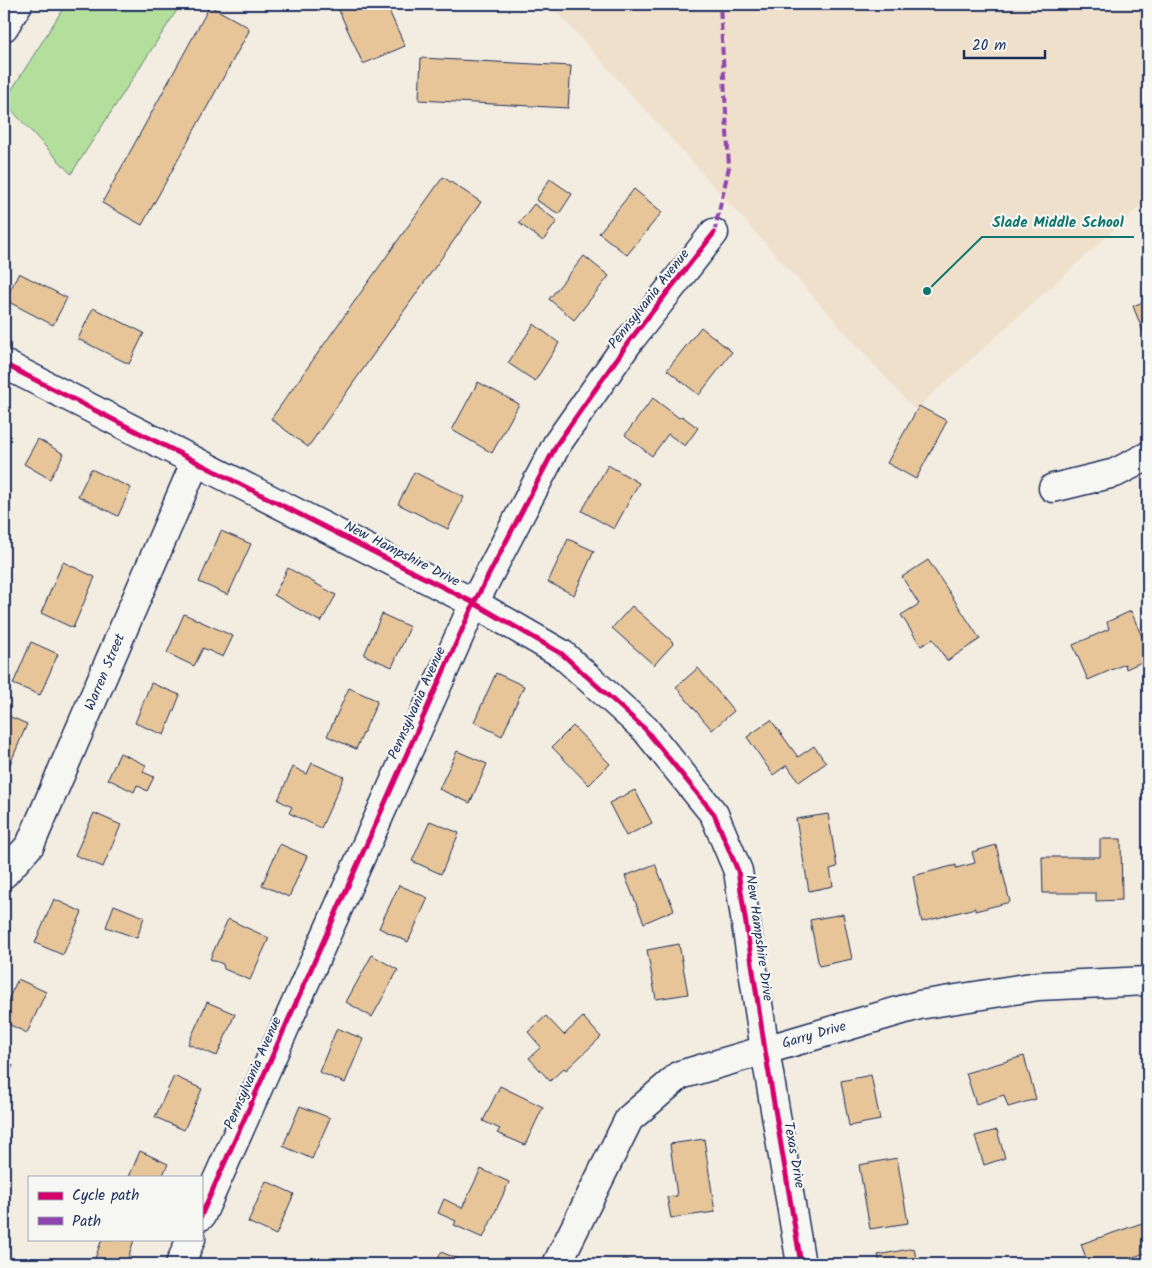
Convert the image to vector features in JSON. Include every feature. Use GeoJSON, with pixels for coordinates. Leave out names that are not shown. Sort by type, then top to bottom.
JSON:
{"type":"FeatureCollection","features":[{"type":"Feature","properties":{"kind":"street"},"geometry":{"type":"LineString","coordinates":[[4,27],[18,4]]}},
{"type":"Feature","properties":{"kind":"street","name":"Pennsylvania Avenue"},"geometry":{"type":"LineString","coordinates":[[202,1214],[474,603],[557,444],[630,340],[714,233]]}},
{"type":"Feature","properties":{"kind":"street","name":"New Hampshire Drive"},"geometry":{"type":"LineString","coordinates":[[4,364],[195,463],[474,603],[562,654],[645,729],[714,814],[738,871],[765,1050]]}},
{"type":"Feature","properties":{"kind":"street"},"geometry":{"type":"LineString","coordinates":[[1054,488],[1115,473],[1148,456]]}},
{"type":"Feature","properties":{"kind":"street","name":"Warren Street"},"geometry":{"type":"LineString","coordinates":[[4,874],[30,845],[195,463]]}},
{"type":"Feature","properties":{"kind":"street","name":"Garry Drive"},"geometry":{"type":"LineString","coordinates":[[557,1264],[628,1119],[680,1075],[919,1004],[1038,986],[1148,981]]}},
{"type":"Feature","properties":{"kind":"street","name":"Texas Drive"},"geometry":{"type":"LineString","coordinates":[[765,1050],[801,1264]]}},
{"type":"Feature","properties":{"kind":"street"},"geometry":{"type":"LineString","coordinates":[[180,1264],[191,1240]]}},
{"type":"Feature","properties":{"kind":"shaded area"},"geometry":{"type":"Polygon","coordinates":[[[550,4],[1148,4],[1148,199],[915,410],[550,4]]]}},
{"type":"Feature","properties":{"kind":"green space"},"geometry":{"type":"Polygon","coordinates":[[[66,4],[181,4],[71,174],[4,102],[66,4]]]}},
{"type":"Feature","properties":{"kind":"building"},"geometry":{"type":"Polygon","coordinates":[[[336,4],[386,4],[405,46],[363,64],[336,4]]]}},
{"type":"Feature","properties":{"kind":"building"},"geometry":{"type":"Polygon","coordinates":[[[210,6],[248,27],[249,31],[142,225],[102,203],[210,6]]]}},
{"type":"Feature","properties":{"kind":"building"},"geometry":{"type":"Polygon","coordinates":[[[421,58],[571,66],[568,108],[419,100],[421,58]]]}},
{"type":"Feature","properties":{"kind":"building"},"geometry":{"type":"Polygon","coordinates":[[[443,177],[481,202],[308,447],[271,419],[443,177]]]}},
{"type":"Feature","properties":{"kind":"building"},"geometry":{"type":"Polygon","coordinates":[[[550,179],[572,194],[559,214],[536,200],[550,179]]]}},
{"type":"Feature","properties":{"kind":"building"},"geometry":{"type":"Polygon","coordinates":[[[634,189],[662,212],[627,255],[599,233],[634,189]]]}},
{"type":"Feature","properties":{"kind":"building"},"geometry":{"type":"Polygon","coordinates":[[[534,204],[557,221],[543,241],[519,223],[534,204]]]}},
{"type":"Feature","properties":{"kind":"building"},"geometry":{"type":"Polygon","coordinates":[[[584,256],[609,276],[574,320],[549,299],[584,256]]]}},
{"type":"Feature","properties":{"kind":"building"},"geometry":{"type":"Polygon","coordinates":[[[19,273],[67,298],[53,325],[5,300],[19,273]]]}},
{"type":"Feature","properties":{"kind":"building"},"geometry":{"type":"Polygon","coordinates":[[[1148,300],[1148,344],[1133,306],[1148,300]]]}},
{"type":"Feature","properties":{"kind":"building"},"geometry":{"type":"Polygon","coordinates":[[[93,308],[144,333],[129,364],[78,339],[93,308]]]}},
{"type":"Feature","properties":{"kind":"building"},"geometry":{"type":"Polygon","coordinates":[[[534,324],[559,343],[535,381],[508,363],[534,324]]]}},
{"type":"Feature","properties":{"kind":"building"},"geometry":{"type":"Polygon","coordinates":[[[701,327],[732,352],[699,395],[667,370],[701,327]]]}},
{"type":"Feature","properties":{"kind":"building"},"geometry":{"type":"Polygon","coordinates":[[[478,382],[519,404],[492,453],[452,430],[478,382]]]}},
{"type":"Feature","properties":{"kind":"building"},"geometry":{"type":"Polygon","coordinates":[[[653,398],[679,418],[682,416],[698,428],[685,446],[668,434],[652,456],[625,435],[653,398]]]}},
{"type":"Feature","properties":{"kind":"building"},"geometry":{"type":"Polygon","coordinates":[[[919,406],[947,421],[916,479],[887,463],[919,406]]]}},
{"type":"Feature","properties":{"kind":"building"},"geometry":{"type":"Polygon","coordinates":[[[38,439],[64,454],[50,479],[24,464],[38,439]]]}},
{"type":"Feature","properties":{"kind":"building"},"geometry":{"type":"Polygon","coordinates":[[[608,465],[639,483],[614,529],[582,511],[608,465]]]}},
{"type":"Feature","properties":{"kind":"building"},"geometry":{"type":"Polygon","coordinates":[[[91,469],[131,488],[118,516],[78,496],[91,469]]]}},
{"type":"Feature","properties":{"kind":"building"},"geometry":{"type":"Polygon","coordinates":[[[414,472],[464,497],[448,529],[398,504],[414,472]]]}},
{"type":"Feature","properties":{"kind":"building"},"geometry":{"type":"Polygon","coordinates":[[[221,531],[251,544],[228,595],[199,582],[221,531]]]}},
{"type":"Feature","properties":{"kind":"building"},"geometry":{"type":"Polygon","coordinates":[[[568,539],[594,551],[574,595],[548,582],[568,539]]]}},
{"type":"Feature","properties":{"kind":"building"},"geometry":{"type":"Polygon","coordinates":[[[928,560],[980,639],[947,661],[933,639],[921,646],[901,615],[919,604],[902,577],[928,560]]]}},
{"type":"Feature","properties":{"kind":"building"},"geometry":{"type":"Polygon","coordinates":[[[63,562],[95,577],[73,628],[41,613],[63,562]]]}},
{"type":"Feature","properties":{"kind":"building"},"geometry":{"type":"Polygon","coordinates":[[[288,568],[336,595],[321,622],[274,595],[288,568]]]}},
{"type":"Feature","properties":{"kind":"building"},"geometry":{"type":"Polygon","coordinates":[[[632,606],[672,641],[673,644],[654,665],[612,628],[632,606]]]}},
{"type":"Feature","properties":{"kind":"building"},"geometry":{"type":"Polygon","coordinates":[[[1131,611],[1148,651],[1148,659],[1126,669],[1125,664],[1088,680],[1073,645],[1109,629],[1107,622],[1131,611]]]}},
{"type":"Feature","properties":{"kind":"building"},"geometry":{"type":"Polygon","coordinates":[[[184,614],[233,636],[223,657],[203,648],[194,666],[167,653],[184,614]]]}},
{"type":"Feature","properties":{"kind":"building"},"geometry":{"type":"Polygon","coordinates":[[[382,614],[410,627],[392,667],[364,655],[382,614]]]}},
{"type":"Feature","properties":{"kind":"building"},"geometry":{"type":"Polygon","coordinates":[[[31,642],[58,654],[40,695],[13,684],[31,642]]]}},
{"type":"Feature","properties":{"kind":"building"},"geometry":{"type":"Polygon","coordinates":[[[698,668],[734,711],[712,730],[676,687],[698,668]]]}},
{"type":"Feature","properties":{"kind":"building"},"geometry":{"type":"Polygon","coordinates":[[[496,673],[524,686],[502,736],[474,722],[496,673]]]}},
{"type":"Feature","properties":{"kind":"building"},"geometry":{"type":"Polygon","coordinates":[[[151,683],[180,695],[164,735],[135,723],[151,683]]]}},
{"type":"Feature","properties":{"kind":"building"},"geometry":{"type":"Polygon","coordinates":[[[349,688],[376,700],[377,703],[356,749],[327,736],[349,688]]]}},
{"type":"Feature","properties":{"kind":"building"},"geometry":{"type":"Polygon","coordinates":[[[4,714],[27,724],[10,764],[4,761],[4,714]]]}},
{"type":"Feature","properties":{"kind":"building"},"geometry":{"type":"Polygon","coordinates":[[[771,720],[798,757],[814,746],[826,763],[799,782],[787,765],[773,775],[747,737],[771,720]]]}},
{"type":"Feature","properties":{"kind":"building"},"geometry":{"type":"Polygon","coordinates":[[[573,726],[610,764],[589,785],[552,747],[573,726]]]}},
{"type":"Feature","properties":{"kind":"building"},"geometry":{"type":"Polygon","coordinates":[[[457,751],[487,764],[470,803],[439,789],[457,751]]]}},
{"type":"Feature","properties":{"kind":"building"},"geometry":{"type":"Polygon","coordinates":[[[120,753],[146,765],[143,772],[154,777],[147,791],[137,785],[134,792],[108,779],[120,753]]]}},
{"type":"Feature","properties":{"kind":"building"},"geometry":{"type":"Polygon","coordinates":[[[312,763],[344,777],[321,828],[289,813],[292,807],[278,800],[293,767],[307,774],[312,763]]]}},
{"type":"Feature","properties":{"kind":"building"},"geometry":{"type":"Polygon","coordinates":[[[635,790],[652,823],[626,836],[609,803],[635,790]]]}},
{"type":"Feature","properties":{"kind":"building"},"geometry":{"type":"Polygon","coordinates":[[[94,813],[121,825],[103,867],[75,855],[94,813]]]}},
{"type":"Feature","properties":{"kind":"building"},"geometry":{"type":"Polygon","coordinates":[[[828,814],[837,867],[830,869],[833,886],[809,891],[796,819],[828,814]]]}},
{"type":"Feature","properties":{"kind":"building"},"geometry":{"type":"Polygon","coordinates":[[[430,821],[459,833],[441,874],[412,861],[430,821]]]}},
{"type":"Feature","properties":{"kind":"building"},"geometry":{"type":"Polygon","coordinates":[[[1100,839],[1121,839],[1122,900],[1096,901],[1096,893],[1043,893],[1042,857],[1100,857],[1100,839]]]}},
{"type":"Feature","properties":{"kind":"building"},"geometry":{"type":"Polygon","coordinates":[[[280,844],[307,856],[289,897],[262,885],[280,844]]]}},
{"type":"Feature","properties":{"kind":"building"},"geometry":{"type":"Polygon","coordinates":[[[996,845],[1010,902],[975,911],[975,908],[922,922],[913,876],[956,865],[956,868],[975,863],[972,852],[996,845]]]}},
{"type":"Feature","properties":{"kind":"building"},"geometry":{"type":"Polygon","coordinates":[[[655,864],[674,910],[644,923],[625,876],[655,864]]]}},
{"type":"Feature","properties":{"kind":"building"},"geometry":{"type":"Polygon","coordinates":[[[399,885],[428,898],[408,942],[379,928],[399,885]]]}},
{"type":"Feature","properties":{"kind":"building"},"geometry":{"type":"Polygon","coordinates":[[[54,899],[82,912],[63,955],[35,943],[54,899]]]}},
{"type":"Feature","properties":{"kind":"building"},"geometry":{"type":"Polygon","coordinates":[[[114,905],[144,917],[137,938],[106,927],[114,905]]]}},
{"type":"Feature","properties":{"kind":"building"},"geometry":{"type":"Polygon","coordinates":[[[843,914],[852,959],[819,966],[810,920],[843,914]]]}},
{"type":"Feature","properties":{"kind":"building"},"geometry":{"type":"Polygon","coordinates":[[[228,919],[269,938],[250,980],[224,969],[223,964],[210,959],[228,919]]]}},
{"type":"Feature","properties":{"kind":"building"},"geometry":{"type":"Polygon","coordinates":[[[679,944],[688,994],[656,999],[647,950],[679,944]]]}},
{"type":"Feature","properties":{"kind":"building"},"geometry":{"type":"Polygon","coordinates":[[[372,955],[398,970],[372,1017],[346,1002],[372,955]]]}},
{"type":"Feature","properties":{"kind":"building"},"geometry":{"type":"Polygon","coordinates":[[[18,979],[46,992],[27,1033],[4,1022],[4,1008],[18,979]]]}},
{"type":"Feature","properties":{"kind":"building"},"geometry":{"type":"Polygon","coordinates":[[[207,1002],[235,1014],[217,1056],[188,1044],[207,1002]]]}},
{"type":"Feature","properties":{"kind":"building"},"geometry":{"type":"Polygon","coordinates":[[[546,1016],[564,1035],[583,1017],[601,1037],[566,1070],[564,1068],[550,1081],[529,1058],[541,1047],[528,1032],[546,1016]]]}},
{"type":"Feature","properties":{"kind":"building"},"geometry":{"type":"Polygon","coordinates":[[[337,1028],[363,1039],[345,1083],[319,1072],[337,1028]]]}},
{"type":"Feature","properties":{"kind":"building"},"geometry":{"type":"Polygon","coordinates":[[[1024,1056],[1036,1099],[1008,1107],[1004,1095],[976,1104],[966,1073],[1024,1056]]]}},
{"type":"Feature","properties":{"kind":"building"},"geometry":{"type":"Polygon","coordinates":[[[4,1061],[13,1065],[4,1085],[4,1061]]]}},
{"type":"Feature","properties":{"kind":"building"},"geometry":{"type":"Polygon","coordinates":[[[871,1075],[880,1120],[849,1126],[841,1081],[871,1075]]]}},
{"type":"Feature","properties":{"kind":"building"},"geometry":{"type":"Polygon","coordinates":[[[174,1076],[202,1089],[184,1130],[155,1117],[174,1076]]]}},
{"type":"Feature","properties":{"kind":"building"},"geometry":{"type":"Polygon","coordinates":[[[500,1086],[543,1107],[525,1145],[497,1133],[500,1129],[483,1121],[500,1086]]]}},
{"type":"Feature","properties":{"kind":"building"},"geometry":{"type":"Polygon","coordinates":[[[300,1106],[330,1118],[312,1159],[283,1146],[300,1106]]]}},
{"type":"Feature","properties":{"kind":"building"},"geometry":{"type":"Polygon","coordinates":[[[997,1130],[1005,1158],[984,1165],[975,1136],[997,1130]]]}},
{"type":"Feature","properties":{"kind":"building"},"geometry":{"type":"Polygon","coordinates":[[[704,1139],[715,1212],[671,1218],[667,1197],[677,1196],[670,1144],[704,1139]]]}},
{"type":"Feature","properties":{"kind":"building"},"geometry":{"type":"Polygon","coordinates":[[[140,1151],[168,1164],[162,1176],[129,1176],[140,1151]]]}},
{"type":"Feature","properties":{"kind":"building"},"geometry":{"type":"Polygon","coordinates":[[[897,1158],[908,1223],[870,1229],[859,1165],[897,1158]]]}},
{"type":"Feature","properties":{"kind":"building"},"geometry":{"type":"Polygon","coordinates":[[[481,1169],[509,1182],[483,1238],[454,1225],[456,1221],[438,1213],[444,1199],[462,1208],[481,1169]]]}},
{"type":"Feature","properties":{"kind":"building"},"geometry":{"type":"Polygon","coordinates":[[[266,1181],[294,1194],[276,1235],[248,1222],[266,1181]]]}},
{"type":"Feature","properties":{"kind":"building"},"geometry":{"type":"Polygon","coordinates":[[[1148,1221],[1148,1252],[1125,1260],[1127,1264],[1088,1264],[1081,1244],[1148,1221]]]}},
{"type":"Feature","properties":{"kind":"building"},"geometry":{"type":"Polygon","coordinates":[[[102,1240],[134,1240],[126,1264],[93,1264],[102,1240]]]}},
{"type":"Feature","properties":{"kind":"building"},"geometry":{"type":"Polygon","coordinates":[[[914,1248],[917,1264],[880,1264],[878,1255],[914,1248]]]}},
{"type":"Feature","properties":{"kind":"building"},"geometry":{"type":"Polygon","coordinates":[[[441,1252],[470,1264],[436,1264],[441,1252]]]}},
{"type":"Feature","properties":{"kind":"building"},"geometry":{"type":"Polygon","coordinates":[[[623,1258],[639,1264],[621,1264],[623,1258]]]}},
{"type":"Feature","properties":{"kind":"marked path"},"geometry":{"type":"LineString","coordinates":[[714,233],[729,167],[720,4]]}},
{"type":"Feature","properties":{"kind":"cycle path"},"geometry":{"type":"LineString","coordinates":[[202,1214],[474,603],[557,444],[630,340],[714,233]]}},
{"type":"Feature","properties":{"kind":"cycle path"},"geometry":{"type":"LineString","coordinates":[[4,364],[474,603],[562,654],[645,729],[714,814],[738,871],[765,1050],[801,1264]]}},
{"type":"Feature","properties":{"kind":"place","name":"Slade Middle School"},"geometry":{"type":"Point","coordinates":[927,291]}}]}
